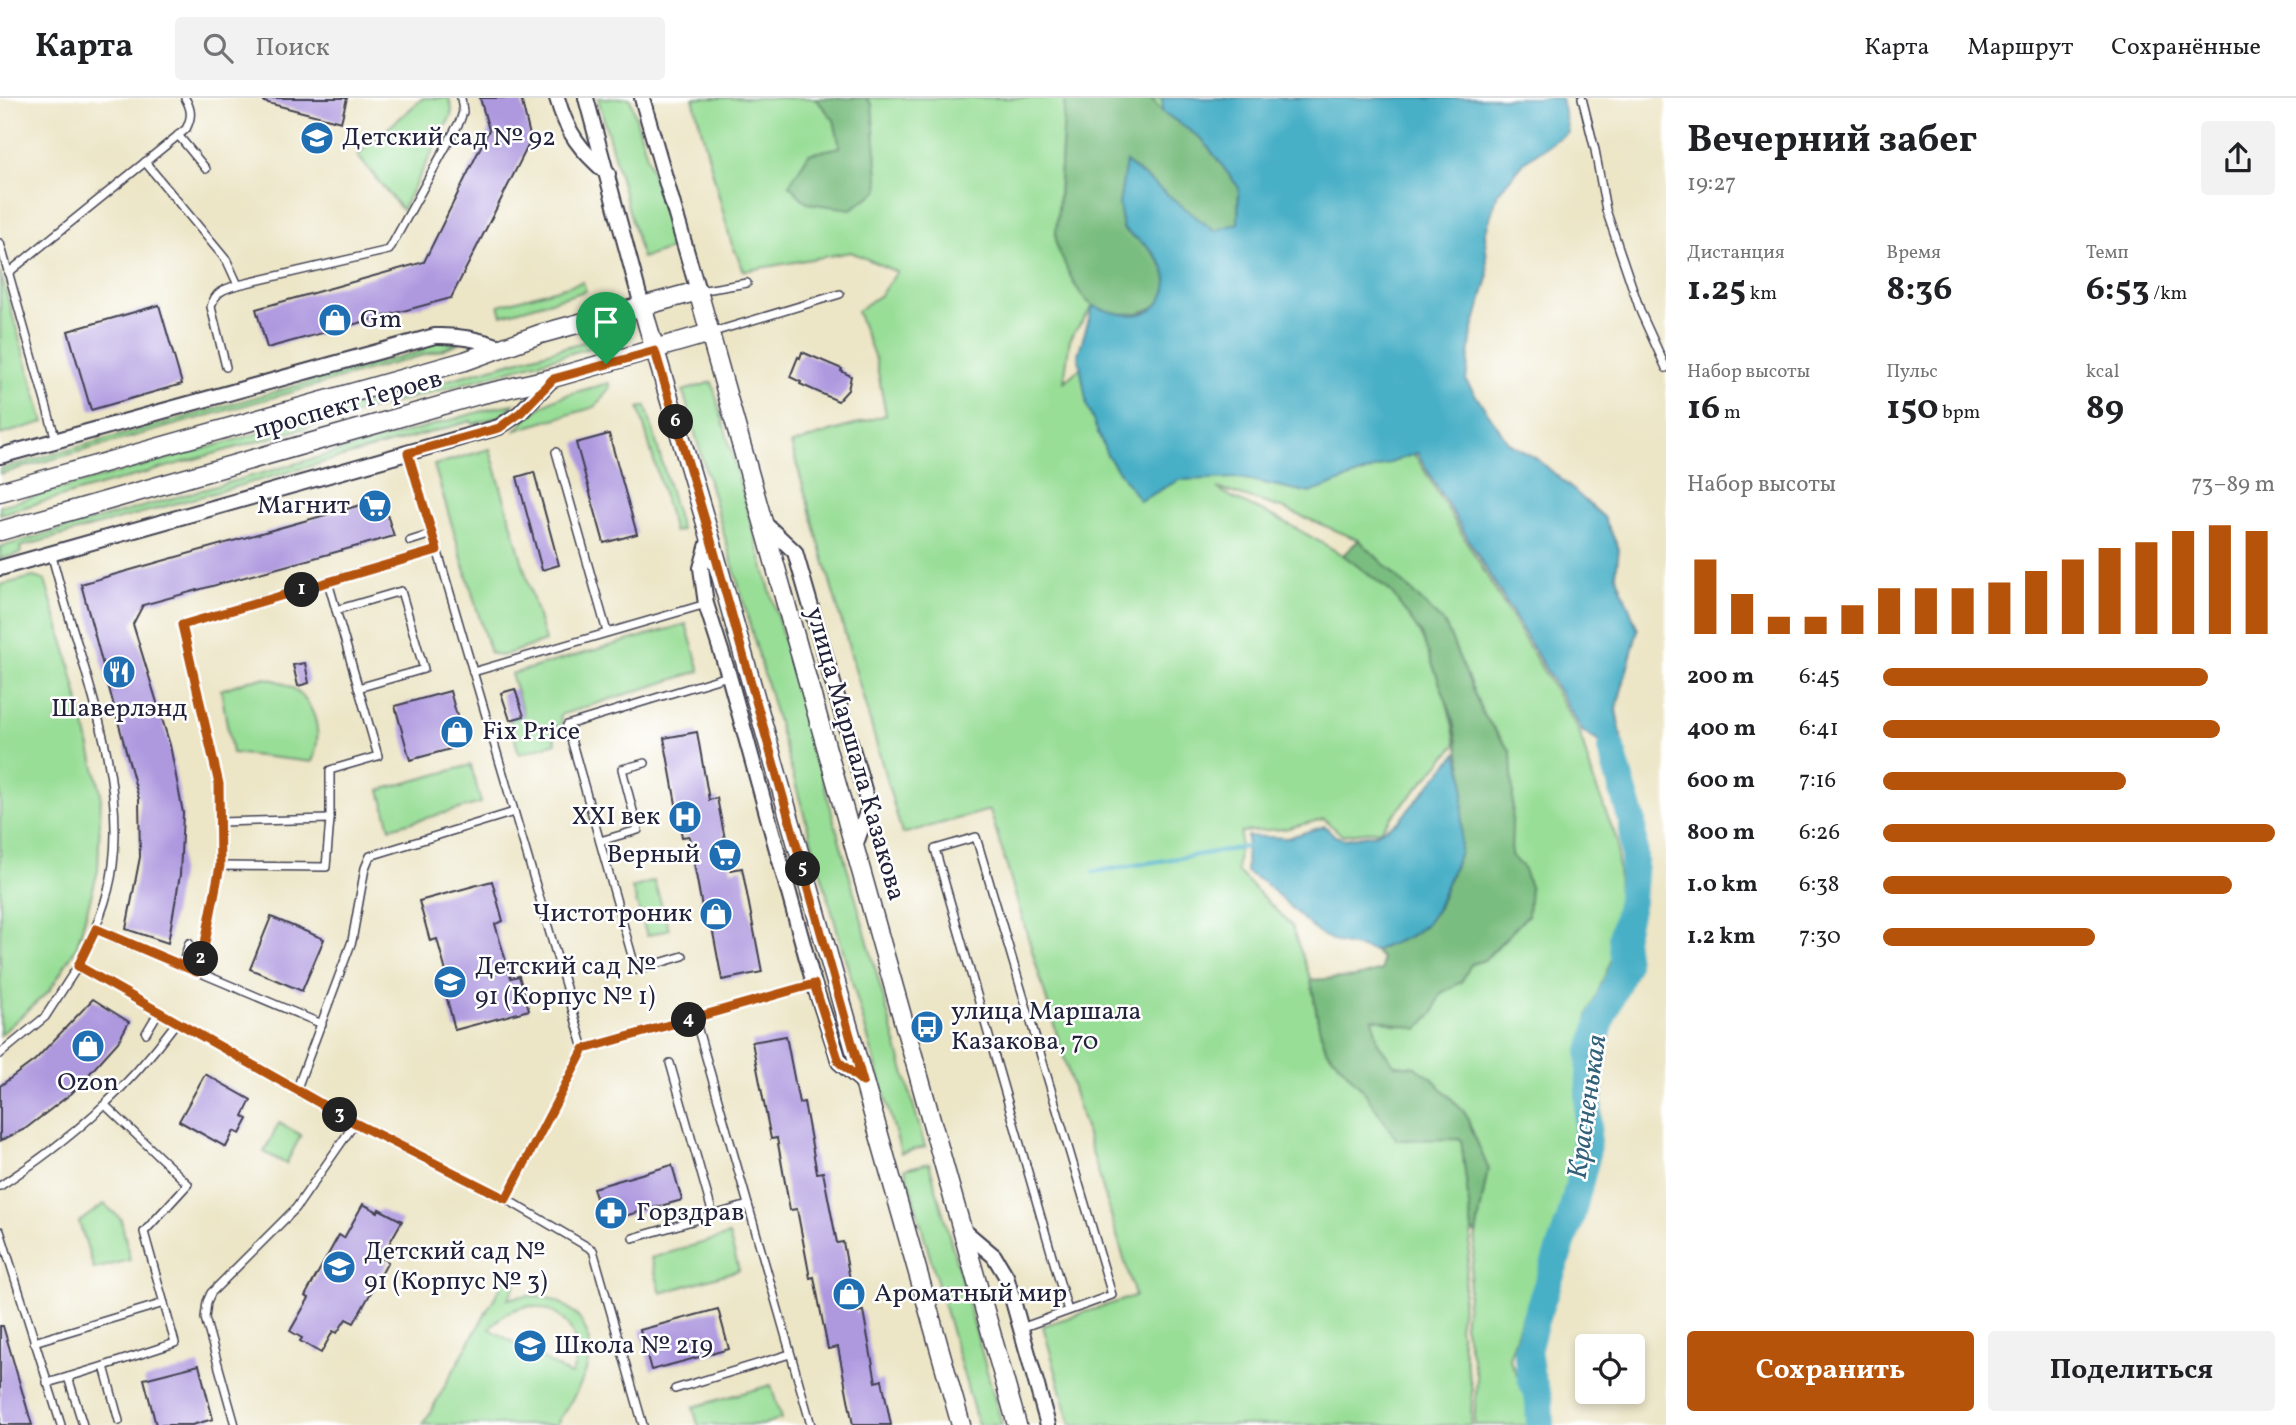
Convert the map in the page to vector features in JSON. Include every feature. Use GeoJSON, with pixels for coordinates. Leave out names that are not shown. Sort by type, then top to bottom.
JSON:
{"type":"FeatureCollection","features":[{"type":"Feature","properties":{"kind":"street"},"geometry":{"type":"LineString","coordinates":[[557,98],[572,137],[586,155],[608,174]]}},
{"type":"Feature","properties":{"kind":"street"},"geometry":{"type":"LineString","coordinates":[[586,98],[642,306],[961,1425]]}},
{"type":"Feature","properties":{"kind":"street","name":"улица Маршала Казакова"},"geometry":{"type":"LineString","coordinates":[[645,102],[1017,1425]]}},
{"type":"Feature","properties":{"kind":"street","name":"проспект Героев"},"geometry":{"type":"LineString","coordinates":[[0,492],[465,361],[540,334],[698,291]]}},
{"type":"Feature","properties":{"kind":"street","name":"проспект Героев"},"geometry":{"type":"LineString","coordinates":[[0,531],[478,395],[553,379],[710,333]]}},
{"type":"Feature","properties":{"kind":"street"},"geometry":{"type":"LineString","coordinates":[[0,456],[435,336],[475,338],[503,348]]}},
{"type":"Feature","properties":{"kind":"street"},"geometry":{"type":"LineString","coordinates":[[0,568],[499,428],[520,413],[553,379]]}},
{"type":"Feature","properties":{"kind":"street"},"geometry":{"type":"LineString","coordinates":[[763,522],[794,552],[869,807],[854,849]]}},
{"type":"Feature","properties":{"kind":"street"},"geometry":{"type":"LineString","coordinates":[[710,537],[701,568],[706,604],[729,676],[814,984],[839,1062],[863,1082]]}},
{"type":"Feature","properties":{"kind":"street"},"geometry":{"type":"LineString","coordinates":[[962,1229],[994,1256],[1006,1276],[1048,1425]]}},
{"type":"Feature","properties":{"kind":"lane"},"geometry":{"type":"LineString","coordinates":[[9,274],[186,129],[191,119],[190,106],[185,98]]}},
{"type":"Feature","properties":{"kind":"lane"},"geometry":{"type":"LineString","coordinates":[[226,367],[211,307],[214,297],[222,290],[238,285],[389,250],[460,121],[463,112],[461,98]]}},
{"type":"Feature","properties":{"kind":"lane"},"geometry":{"type":"LineString","coordinates":[[1582,98],[1606,210],[1641,313],[1666,368]]}},
{"type":"Feature","properties":{"kind":"lane"},"geometry":{"type":"LineString","coordinates":[[178,135],[206,169]]}},
{"type":"Feature","properties":{"kind":"lane"},"geometry":{"type":"LineString","coordinates":[[145,162],[227,261],[238,285]]}},
{"type":"Feature","properties":{"kind":"lane"},"geometry":{"type":"LineString","coordinates":[[0,243],[56,440]]}},
{"type":"Feature","properties":{"kind":"lane"},"geometry":{"type":"LineString","coordinates":[[698,291],[747,283]]}},
{"type":"Feature","properties":{"kind":"lane"},"geometry":{"type":"LineString","coordinates":[[710,333],[840,294]]}},
{"type":"Feature","properties":{"kind":"lane"},"geometry":{"type":"LineString","coordinates":[[556,452],[607,632]]}},
{"type":"Feature","properties":{"kind":"lane"},"geometry":{"type":"LineString","coordinates":[[408,453],[584,1049],[506,1199]]}},
{"type":"Feature","properties":{"kind":"lane"},"geometry":{"type":"LineString","coordinates":[[410,541],[432,534]]}},
{"type":"Feature","properties":{"kind":"lane"},"geometry":{"type":"LineString","coordinates":[[197,972],[220,866],[219,784],[182,625],[437,550]]}},
{"type":"Feature","properties":{"kind":"lane"},"geometry":{"type":"LineString","coordinates":[[0,1054],[45,1017],[78,966],[96,929],[113,867],[116,808],[104,745],[51,552]]}},
{"type":"Feature","properties":{"kind":"lane"},"geometry":{"type":"LineString","coordinates":[[220,866],[326,867],[330,770],[378,756],[328,582]]}},
{"type":"Feature","properties":{"kind":"lane"},"geometry":{"type":"LineString","coordinates":[[336,610],[401,591],[424,669],[358,688]]}},
{"type":"Feature","properties":{"kind":"lane"},"geometry":{"type":"LineString","coordinates":[[473,672],[706,604]]}},
{"type":"Feature","properties":{"kind":"lane"},"geometry":{"type":"LineString","coordinates":[[683,956],[636,970],[567,725],[729,676]]}},
{"type":"Feature","properties":{"kind":"lane"},"geometry":{"type":"LineString","coordinates":[[600,841],[638,830],[622,769],[645,763]]}},
{"type":"Feature","properties":{"kind":"lane"},"geometry":{"type":"LineString","coordinates":[[296,1091],[352,941],[365,868],[370,856],[514,812]]}},
{"type":"Feature","properties":{"kind":"lane"},"geometry":{"type":"LineString","coordinates":[[219,822],[330,819]]}},
{"type":"Feature","properties":{"kind":"lane"},"geometry":{"type":"LineString","coordinates":[[1021,1329],[1112,1295],[976,837],[935,849],[1068,1311]]}},
{"type":"Feature","properties":{"kind":"lane"},"geometry":{"type":"LineString","coordinates":[[96,929],[322,1024]]}},
{"type":"Feature","properties":{"kind":"lane"},"geometry":{"type":"LineString","coordinates":[[182,965],[189,943]]}},
{"type":"Feature","properties":{"kind":"lane"},"geometry":{"type":"LineString","coordinates":[[78,966],[296,1091],[506,1199],[593,1250],[643,1425]]}},
{"type":"Feature","properties":{"kind":"lane"},"geometry":{"type":"LineString","coordinates":[[584,1049],[814,984]]}},
{"type":"Feature","properties":{"kind":"lane"},"geometry":{"type":"LineString","coordinates":[[145,1033],[158,1013]]}},
{"type":"Feature","properties":{"kind":"lane"},"geometry":{"type":"LineString","coordinates":[[695,1019],[811,1425]]}},
{"type":"Feature","properties":{"kind":"lane"},"geometry":{"type":"LineString","coordinates":[[0,1186],[66,1140],[106,1106],[154,1053],[176,1023]]}},
{"type":"Feature","properties":{"kind":"lane"},"geometry":{"type":"LineString","coordinates":[[670,1063],[713,1215]]}},
{"type":"Feature","properties":{"kind":"lane"},"geometry":{"type":"LineString","coordinates":[[47,1383],[175,1343],[144,1232],[188,1184],[106,1106]]}},
{"type":"Feature","properties":{"kind":"lane"},"geometry":{"type":"LineString","coordinates":[[235,1425],[205,1318],[207,1302],[211,1293],[296,1208],[355,1123]]}},
{"type":"Feature","properties":{"kind":"lane"},"geometry":{"type":"LineString","coordinates":[[633,1238],[748,1205]]}},
{"type":"Feature","properties":{"kind":"lane"},"geometry":{"type":"LineString","coordinates":[[0,1231],[61,1425]]}},
{"type":"Feature","properties":{"kind":"lane"},"geometry":{"type":"LineString","coordinates":[[34,1342],[164,1303]]}},
{"type":"Feature","properties":{"kind":"lane"},"geometry":{"type":"LineString","coordinates":[[675,1389],[790,1354]]}},
{"type":"Feature","properties":{"kind":"lane"},"geometry":{"type":"LineString","coordinates":[[104,1366],[119,1421]]}},
{"type":"Feature","properties":{"kind":"lane"},"geometry":{"type":"LineString","coordinates":[[68,1377],[83,1425]]}},
{"type":"Feature","properties":{"kind":"green space"},"geometry":{"type":"Polygon","coordinates":[[[423,98],[449,98],[451,116],[402,210],[357,155],[423,98]]]}},
{"type":"Feature","properties":{"kind":"green space"},"geometry":{"type":"Polygon","coordinates":[[[598,98],[630,98],[674,248],[642,258],[598,98]]]}},
{"type":"Feature","properties":{"kind":"green space"},"geometry":{"type":"Polygon","coordinates":[[[693,98],[815,98],[835,120],[840,148],[807,203],[872,105],[866,98],[1065,98],[1056,243],[1074,284],[1093,306],[1070,338],[1064,382],[1164,295],[1163,112],[1151,98],[1461,98],[1391,434],[1417,458],[1579,731],[1594,782],[1617,840],[1619,897],[1611,961],[1588,1015],[1580,1083],[1576,1160],[1559,1226],[1521,1320],[1509,1359],[1532,1405],[1532,1425],[1474,1425],[1477,1378],[1464,1325],[1488,1168],[1415,1067],[1395,1065],[1378,1043],[1372,1017],[1396,1025],[1434,1012],[1440,994],[1461,981],[1471,964],[1485,960],[1528,915],[1523,867],[1511,856],[1511,752],[1483,714],[1445,624],[1359,540],[1282,508],[1217,488],[1283,521],[1379,580],[1403,606],[1414,623],[1434,663],[1448,706],[1456,745],[1380,830],[1342,835],[1324,819],[1284,829],[1241,832],[1237,871],[1291,925],[1311,980],[1319,1027],[1326,1049],[1363,1090],[1461,1139],[1472,1230],[1459,1328],[1472,1390],[1471,1425],[1071,1425],[1043,1326],[1135,1296],[990,810],[902,834],[791,444],[886,415],[876,361],[857,311],[880,295],[897,272],[851,252],[744,271],[731,242],[693,98]]]}},
{"type":"Feature","properties":{"kind":"green space"},"geometry":{"type":"Polygon","coordinates":[[[815,98],[866,98],[872,105],[879,190],[851,209],[807,203],[789,185],[809,154],[840,147],[834,120],[815,98]]]}},
{"type":"Feature","properties":{"kind":"green space"},"geometry":{"type":"Polygon","coordinates":[[[1065,98],[1151,98],[1163,112],[1202,139],[1239,188],[1238,224],[1214,231],[1126,162],[1122,229],[1152,252],[1164,270],[1168,285],[1165,296],[1157,305],[1146,311],[1118,314],[1093,306],[1077,288],[1058,248],[1056,232],[1065,98]]]}},
{"type":"Feature","properties":{"kind":"green space"},"geometry":{"type":"Polygon","coordinates":[[[0,272],[44,422],[0,435],[0,272]]]}},
{"type":"Feature","properties":{"kind":"green space"},"geometry":{"type":"Polygon","coordinates":[[[583,282],[586,291],[502,315],[499,305],[583,282]]]}},
{"type":"Feature","properties":{"kind":"green space"},"geometry":{"type":"Polygon","coordinates":[[[605,336],[607,343],[0,514],[0,506],[605,336]]]}},
{"type":"Feature","properties":{"kind":"green space"},"geometry":{"type":"Polygon","coordinates":[[[437,341],[461,342],[441,350],[0,474],[0,469],[424,350],[422,345],[437,341]]]}},
{"type":"Feature","properties":{"kind":"green space"},"geometry":{"type":"Polygon","coordinates":[[[712,382],[925,1147],[901,1153],[683,391],[712,382]]]}},
{"type":"Feature","properties":{"kind":"green space"},"geometry":{"type":"Polygon","coordinates":[[[609,383],[610,387],[595,407],[516,430],[548,403],[609,383]]]}},
{"type":"Feature","properties":{"kind":"green space"},"geometry":{"type":"Polygon","coordinates":[[[514,404],[501,416],[473,424],[471,421],[20,547],[21,553],[0,559],[0,547],[514,404]]]}},
{"type":"Feature","properties":{"kind":"green space"},"geometry":{"type":"Polygon","coordinates":[[[646,406],[681,530],[674,532],[639,408],[646,406]]]}},
{"type":"Feature","properties":{"kind":"green space"},"geometry":{"type":"Polygon","coordinates":[[[490,449],[545,641],[501,656],[490,653],[434,465],[490,449]]]}},
{"type":"Feature","properties":{"kind":"green space"},"geometry":{"type":"Polygon","coordinates":[[[1359,540],[1445,624],[1483,714],[1511,752],[1511,855],[1523,867],[1530,887],[1528,915],[1484,960],[1471,964],[1462,981],[1440,994],[1434,1012],[1418,1029],[1373,1018],[1378,1043],[1395,1065],[1415,1067],[1433,1079],[1465,1113],[1488,1168],[1476,1235],[1472,1230],[1461,1139],[1397,1140],[1363,1090],[1326,1049],[1319,1027],[1311,980],[1356,977],[1382,970],[1382,958],[1374,951],[1410,936],[1425,925],[1437,910],[1460,852],[1464,778],[1452,716],[1421,634],[1390,591],[1343,555],[1359,540]]]}},
{"type":"Feature","properties":{"kind":"green space"},"geometry":{"type":"Polygon","coordinates":[[[33,577],[45,580],[68,657],[101,793],[98,871],[77,946],[50,990],[0,1035],[0,585],[33,577]]]}},
{"type":"Feature","properties":{"kind":"green space"},"geometry":{"type":"Polygon","coordinates":[[[686,624],[700,671],[560,715],[562,725],[552,728],[556,743],[519,754],[510,720],[524,715],[511,674],[686,624]]]}},
{"type":"Feature","properties":{"kind":"green space"},"geometry":{"type":"Polygon","coordinates":[[[265,678],[292,688],[303,697],[310,708],[317,733],[312,762],[232,753],[221,690],[249,680],[265,678]]]}},
{"type":"Feature","properties":{"kind":"green space"},"geometry":{"type":"Polygon","coordinates":[[[471,765],[481,803],[390,828],[380,790],[471,765]]]}},
{"type":"Feature","properties":{"kind":"green space"},"geometry":{"type":"Polygon","coordinates":[[[654,881],[669,929],[647,936],[632,888],[654,881]]]}},
{"type":"Feature","properties":{"kind":"green space"},"geometry":{"type":"Polygon","coordinates":[[[279,1123],[301,1135],[286,1164],[264,1152],[279,1123]]]}},
{"type":"Feature","properties":{"kind":"green space"},"geometry":{"type":"Polygon","coordinates":[[[929,1163],[1002,1425],[978,1425],[905,1169],[929,1163]]]}},
{"type":"Feature","properties":{"kind":"green space"},"geometry":{"type":"Polygon","coordinates":[[[104,1204],[121,1219],[130,1260],[94,1269],[79,1222],[104,1204]]]}},
{"type":"Feature","properties":{"kind":"green space"},"geometry":{"type":"Polygon","coordinates":[[[729,1235],[739,1270],[661,1293],[651,1258],[729,1235]]]}},
{"type":"Feature","properties":{"kind":"green space"},"geometry":{"type":"Polygon","coordinates":[[[506,1277],[516,1283],[508,1299],[525,1296],[556,1301],[570,1309],[580,1320],[587,1333],[587,1367],[556,1425],[423,1425],[506,1277]],[[530,1306],[512,1310],[490,1329],[571,1375],[576,1350],[570,1329],[554,1313],[530,1306]]]}},
{"type":"Feature","properties":{"kind":"green space"},"geometry":{"type":"Polygon","coordinates":[[[771,1385],[781,1419],[761,1425],[698,1425],[693,1407],[771,1385]]]}},
{"type":"Feature","properties":{"kind":"water"},"geometry":{"type":"Polygon","coordinates":[[[1162,98],[1561,98],[1568,132],[1525,161],[1498,193],[1485,234],[1488,278],[1472,332],[1466,381],[1508,442],[1539,460],[1604,517],[1619,549],[1616,574],[1638,630],[1616,710],[1623,744],[1611,749],[1583,732],[1417,453],[1310,493],[1240,478],[1179,480],[1140,501],[1107,455],[1087,406],[1078,354],[1093,306],[1121,314],[1140,314],[1156,306],[1162,298],[1167,282],[1158,258],[1123,229],[1119,204],[1126,162],[1214,231],[1238,223],[1239,188],[1202,139],[1163,112],[1162,98]]]}},
{"type":"Feature","properties":{"kind":"water"},"geometry":{"type":"Polygon","coordinates":[[[1457,753],[1464,778],[1460,852],[1436,910],[1425,925],[1410,936],[1374,951],[1338,943],[1318,933],[1266,884],[1246,872],[1247,836],[1287,838],[1325,826],[1335,836],[1345,839],[1375,834],[1398,822],[1457,753]]]}},
{"type":"Feature","properties":{"kind":"building"},"geometry":{"type":"Polygon","coordinates":[[[264,98],[347,98],[341,122],[264,102],[264,98]]]}},
{"type":"Feature","properties":{"kind":"building"},"geometry":{"type":"Polygon","coordinates":[[[480,98],[521,98],[531,140],[451,298],[267,348],[256,309],[424,262],[489,130],[480,98]]]}},
{"type":"Feature","properties":{"kind":"building"},"geometry":{"type":"Polygon","coordinates":[[[159,305],[182,384],[91,410],[68,331],[159,305]]]}},
{"type":"Feature","properties":{"kind":"building"},"geometry":{"type":"Polygon","coordinates":[[[802,352],[842,369],[841,371],[851,376],[848,390],[838,401],[790,377],[802,352]]]}},
{"type":"Feature","properties":{"kind":"building"},"geometry":{"type":"Polygon","coordinates":[[[609,434],[637,534],[604,543],[576,443],[609,434]]]}},
{"type":"Feature","properties":{"kind":"building"},"geometry":{"type":"Polygon","coordinates":[[[534,472],[559,565],[542,570],[517,477],[534,472]]]}},
{"type":"Feature","properties":{"kind":"building"},"geometry":{"type":"Polygon","coordinates":[[[382,499],[394,536],[143,605],[133,624],[170,745],[183,813],[180,875],[168,943],[126,929],[140,857],[139,799],[81,584],[382,499]]]}},
{"type":"Feature","properties":{"kind":"building"},"geometry":{"type":"Polygon","coordinates":[[[305,663],[309,683],[298,686],[293,665],[305,663]]]}},
{"type":"Feature","properties":{"kind":"building"},"geometry":{"type":"Polygon","coordinates":[[[515,689],[524,716],[510,720],[501,693],[515,689]]]}},
{"type":"Feature","properties":{"kind":"building"},"geometry":{"type":"Polygon","coordinates":[[[450,691],[465,745],[410,760],[395,706],[450,691]]]}},
{"type":"Feature","properties":{"kind":"building"},"geometry":{"type":"Polygon","coordinates":[[[697,732],[709,800],[717,798],[731,870],[742,868],[762,972],[722,980],[708,906],[702,907],[689,836],[682,837],[664,738],[697,732]]]}},
{"type":"Feature","properties":{"kind":"building"},"geometry":{"type":"Polygon","coordinates":[[[492,881],[503,921],[495,924],[511,978],[519,976],[529,1010],[455,1030],[446,995],[452,994],[437,939],[430,941],[419,901],[492,881]]]}},
{"type":"Feature","properties":{"kind":"building"},"geometry":{"type":"Polygon","coordinates":[[[271,917],[324,939],[302,991],[250,969],[271,917]]]}},
{"type":"Feature","properties":{"kind":"building"},"geometry":{"type":"Polygon","coordinates":[[[93,999],[129,1022],[118,1042],[72,1093],[25,1129],[0,1141],[0,1086],[35,1060],[93,999]]]}},
{"type":"Feature","properties":{"kind":"building"},"geometry":{"type":"Polygon","coordinates":[[[786,1036],[799,1103],[804,1102],[817,1173],[823,1172],[837,1243],[843,1242],[856,1312],[863,1311],[876,1382],[882,1380],[891,1425],[853,1425],[838,1347],[828,1349],[814,1277],[810,1278],[797,1209],[790,1210],[777,1138],[771,1139],[752,1042],[786,1036]]]}},
{"type":"Feature","properties":{"kind":"building"},"geometry":{"type":"Polygon","coordinates":[[[205,1074],[251,1100],[243,1116],[248,1119],[240,1134],[234,1131],[226,1147],[179,1121],[205,1074]]]}},
{"type":"Feature","properties":{"kind":"building"},"geometry":{"type":"Polygon","coordinates":[[[672,1165],[682,1200],[603,1222],[593,1188],[672,1165]]]}},
{"type":"Feature","properties":{"kind":"building"},"geometry":{"type":"Polygon","coordinates":[[[363,1204],[402,1221],[381,1258],[388,1262],[354,1323],[346,1319],[337,1333],[333,1331],[321,1353],[300,1341],[302,1338],[290,1331],[309,1298],[305,1296],[339,1235],[344,1238],[363,1204]]]}},
{"type":"Feature","properties":{"kind":"building"},"geometry":{"type":"Polygon","coordinates":[[[718,1309],[729,1349],[651,1370],[640,1330],[718,1309]]]}},
{"type":"Feature","properties":{"kind":"building"},"geometry":{"type":"Polygon","coordinates":[[[0,1326],[3,1326],[32,1425],[0,1425],[0,1326]]]}},
{"type":"Feature","properties":{"kind":"building"},"geometry":{"type":"Polygon","coordinates":[[[199,1365],[213,1419],[192,1425],[156,1425],[144,1379],[199,1365]]]}},
{"type":"Feature","properties":{"kind":"waterway","name":"Красненькая"},"geometry":{"type":"LineString","coordinates":[[1540,1425],[1539,1401],[1531,1377],[1527,1351],[1570,1220],[1586,1157],[1591,1055],[1602,1017],[1625,965],[1622,938],[1631,901],[1634,859],[1632,821],[1611,749]]}},
{"type":"Feature","properties":{"kind":"waterway"},"geometry":{"type":"LineString","coordinates":[[1093,872],[1246,847]]}},
{"type":"Feature","properties":{"kind":"place","name":"Детский сад № 92"},"geometry":{"type":"Point","coordinates":[317,138]}},
{"type":"Feature","properties":{"kind":"place","name":"Gm"},"geometry":{"type":"Point","coordinates":[335,320]}},
{"type":"Feature","properties":{"kind":"place","name":"Магнит"},"geometry":{"type":"Point","coordinates":[375,506]}},
{"type":"Feature","properties":{"kind":"place","name":"Шаверлэнд"},"geometry":{"type":"Point","coordinates":[119,672]}},
{"type":"Feature","properties":{"kind":"place","name":"Fix Price"},"geometry":{"type":"Point","coordinates":[457,732]}},
{"type":"Feature","properties":{"kind":"place","name":"XXI век"},"geometry":{"type":"Point","coordinates":[685,817]}},
{"type":"Feature","properties":{"kind":"place","name":"Верный"},"geometry":{"type":"Point","coordinates":[725,855]}},
{"type":"Feature","properties":{"kind":"place","name":"Чистотроник"},"geometry":{"type":"Point","coordinates":[716,914]}},
{"type":"Feature","properties":{"kind":"place","name":"Детский сад № 91 (Корпус № 1)"},"geometry":{"type":"Point","coordinates":[450,982]}},
{"type":"Feature","properties":{"kind":"place","name":"улица Маршала Казакова, 70"},"geometry":{"type":"Point","coordinates":[927,1027]}},
{"type":"Feature","properties":{"kind":"place","name":"Ozon"},"geometry":{"type":"Point","coordinates":[88,1046]}},
{"type":"Feature","properties":{"kind":"place","name":"Горздрав"},"geometry":{"type":"Point","coordinates":[611,1213]}},
{"type":"Feature","properties":{"kind":"place","name":"Детский сад № 91 (Корпус № 3)"},"geometry":{"type":"Point","coordinates":[339,1267]}},
{"type":"Feature","properties":{"kind":"place","name":"Ароматный мир"},"geometry":{"type":"Point","coordinates":[849,1294]}},
{"type":"Feature","properties":{"kind":"place","name":"Школа № 219"},"geometry":{"type":"Point","coordinates":[530,1346]}},
{"type":"Feature","properties":{"kind":"route"},"geometry":{"type":"LineString","coordinates":[[655,351],[863,1082],[839,1062],[814,984],[584,1049],[506,1199],[355,1123],[78,966],[96,929],[197,972],[220,866],[219,784],[182,625],[437,550],[408,453],[499,428],[520,413],[553,379],[606,364],[655,351]]}}]}
